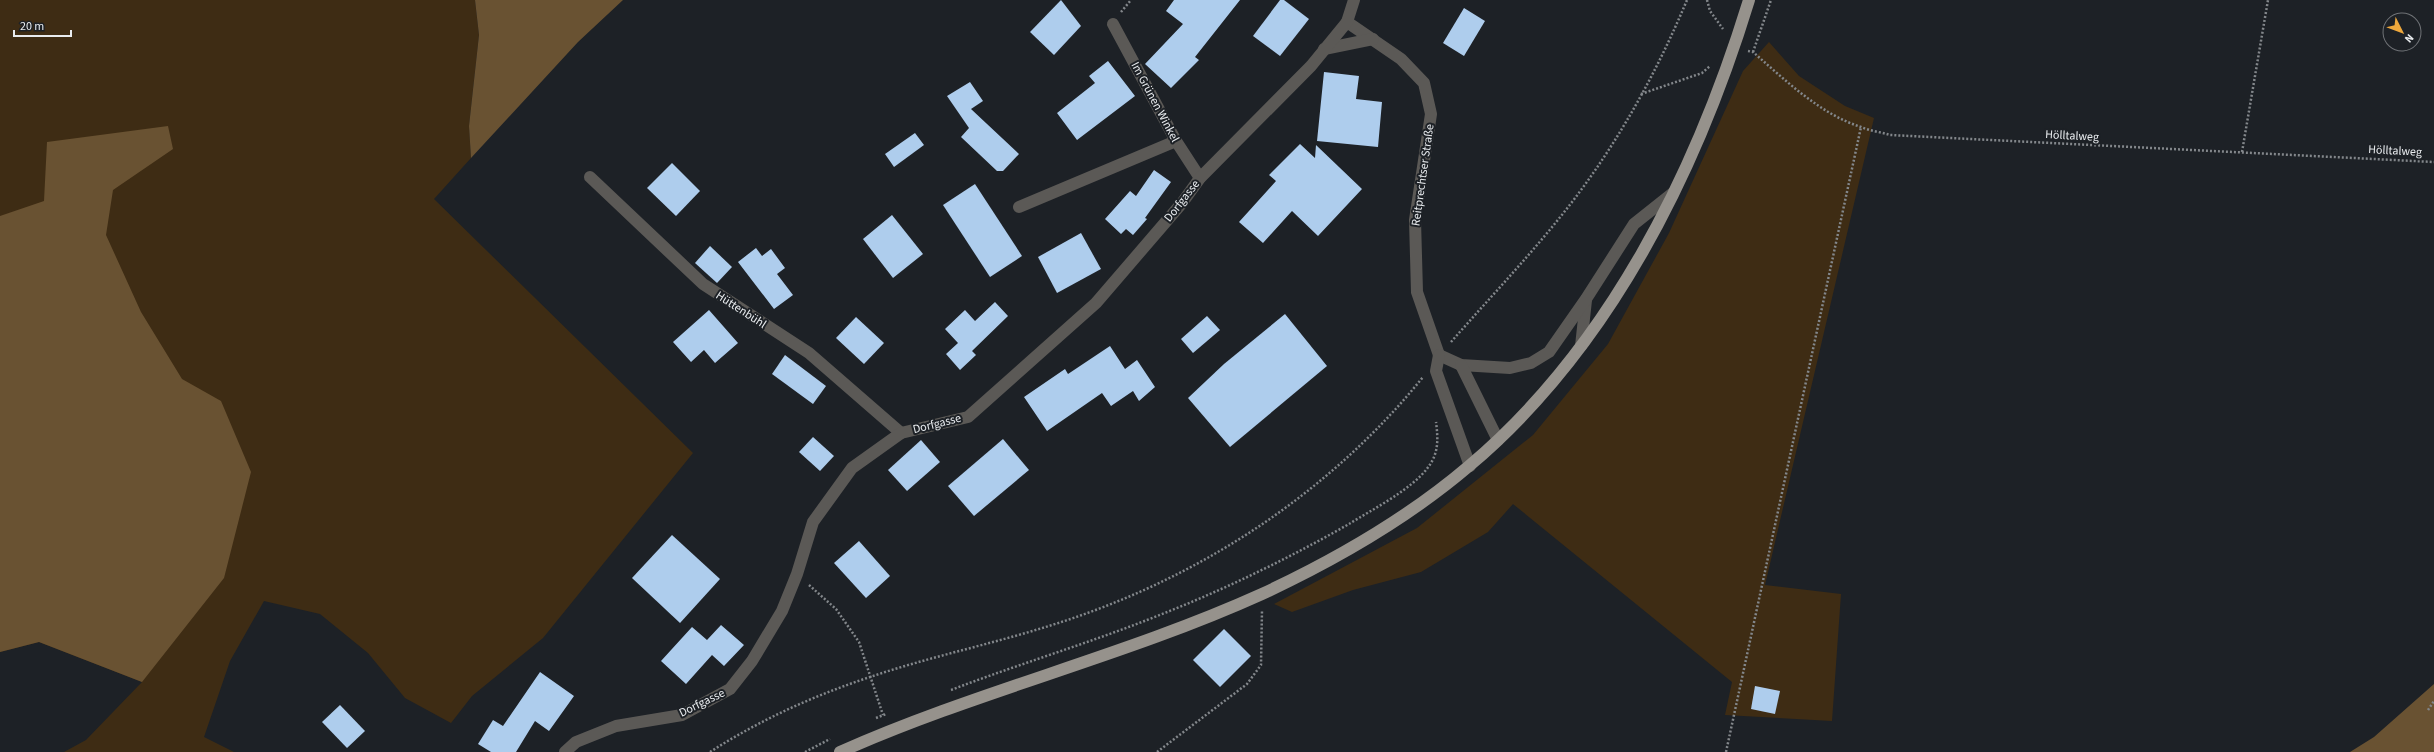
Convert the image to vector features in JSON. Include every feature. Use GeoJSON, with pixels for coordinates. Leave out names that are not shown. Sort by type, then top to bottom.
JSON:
{"type":"FeatureCollection","features":[{"type":"Feature","properties":{"kind":"main road"},"geometry":{"type":"LineString","coordinates":[[840,752],[901,725],[1115,650],[1262,594],[1325,562],[1385,526],[1432,496],[1470,466],[1498,440],[1543,393],[1581,346],[1644,250],[1673,193],[1709,113],[1735,46],[1749,0]]}},
{"type":"Feature","properties":{"kind":"street"},"geometry":{"type":"LineString","coordinates":[[1347,22],[1354,0]]}},
{"type":"Feature","properties":{"kind":"street","name":"Reitprechtser Straße"},"geometry":{"type":"LineString","coordinates":[[1347,22],[1401,59],[1424,83],[1431,114],[1415,220],[1417,292],[1440,355]]}},
{"type":"Feature","properties":{"kind":"street","name":"Dorfgasse"},"geometry":{"type":"LineString","coordinates":[[565,752],[576,742],[616,726],[682,715],[730,689],[752,661],[782,611],[813,522],[852,468],[901,433],[968,416],[1096,303],[1182,203],[1200,178],[1311,66],[1347,22]]}},
{"type":"Feature","properties":{"kind":"street","name":"Im Grünen Winkel"},"geometry":{"type":"LineString","coordinates":[[1113,24],[1176,141],[1200,178]]}},
{"type":"Feature","properties":{"kind":"street"},"geometry":{"type":"LineString","coordinates":[[1324,49],[1372,39]]}},
{"type":"Feature","properties":{"kind":"street"},"geometry":{"type":"LineString","coordinates":[[1019,207],[1176,141]]}},
{"type":"Feature","properties":{"kind":"street","name":"Hüttenbühl"},"geometry":{"type":"LineString","coordinates":[[590,177],[703,284],[809,353],[901,433]]}},
{"type":"Feature","properties":{"kind":"street"},"geometry":{"type":"LineString","coordinates":[[1470,466],[1436,371],[1440,355],[1461,365],[1510,368],[1532,363],[1549,352],[1586,299],[1634,224],[1673,193]]}},
{"type":"Feature","properties":{"kind":"street"},"geometry":{"type":"LineString","coordinates":[[1581,346],[1586,299]]}},
{"type":"Feature","properties":{"kind":"street"},"geometry":{"type":"LineString","coordinates":[[1461,365],[1498,440]]}},
{"type":"Feature","properties":{"kind":"path"},"geometry":{"type":"LineString","coordinates":[[710,752],[738,734],[780,712],[872,676],[967,651],[1097,610],[1156,587],[1205,561],[1248,534],[1325,476],[1364,440],[1420,380],[1557,221],[1610,149],[1641,94],[1686,0]]}},
{"type":"Feature","properties":{"kind":"path"},"geometry":{"type":"LineString","coordinates":[[1706,0],[1710,11],[1735,46]]}},
{"type":"Feature","properties":{"kind":"path"},"geometry":{"type":"LineString","coordinates":[[1753,52],[1771,0]]}},
{"type":"Feature","properties":{"kind":"path"},"geometry":{"type":"LineString","coordinates":[[2242,152],[2268,0]]}},
{"type":"Feature","properties":{"kind":"path","name":"Hölltalweg"},"geometry":{"type":"LineString","coordinates":[[1735,46],[1753,52],[1798,90],[1838,118],[1860,127],[1890,135],[1917,138],[2434,162]]}},
{"type":"Feature","properties":{"kind":"path"},"geometry":{"type":"LineString","coordinates":[[1641,94],[1702,72],[1713,64]]}},
{"type":"Feature","properties":{"kind":"path"},"geometry":{"type":"LineString","coordinates":[[1726,752],[1860,127]]}},
{"type":"Feature","properties":{"kind":"path"},"geometry":{"type":"LineString","coordinates":[[1420,380],[1424,386]]}},
{"type":"Feature","properties":{"kind":"path"},"geometry":{"type":"LineString","coordinates":[[944,692],[1175,609],[1255,574],[1311,545],[1397,494],[1429,466],[1436,454],[1438,440],[1436,418]]}},
{"type":"Feature","properties":{"kind":"path"},"geometry":{"type":"LineString","coordinates":[[796,574],[836,609],[859,642],[872,676],[883,715]]}},
{"type":"Feature","properties":{"kind":"path"},"geometry":{"type":"LineString","coordinates":[[1158,752],[1247,684],[1261,665],[1262,594]]}},
{"type":"Feature","properties":{"kind":"path"},"geometry":{"type":"LineString","coordinates":[[2428,710],[2434,701]]}},
{"type":"Feature","properties":{"kind":"path"},"geometry":{"type":"LineString","coordinates":[[870,721],[889,713]]}},
{"type":"Feature","properties":{"kind":"path"},"geometry":{"type":"LineString","coordinates":[[805,752],[836,736]]}},
{"type":"Feature","properties":{"kind":"shaded area"},"geometry":{"type":"Polygon","coordinates":[[[0,0],[475,0],[479,35],[469,126],[471,158],[434,199],[693,453],[543,638],[472,696],[451,723],[405,698],[368,653],[320,614],[264,601],[230,661],[204,737],[234,752],[64,752],[86,740],[142,682],[39,642],[0,652],[0,0]]]}},
{"type":"Feature","properties":{"kind":"shaded area"},"geometry":{"type":"Polygon","coordinates":[[[475,0],[623,0],[578,42],[471,158],[469,126],[479,35],[475,0]]]}},
{"type":"Feature","properties":{"kind":"shaded area"},"geometry":{"type":"Polygon","coordinates":[[[1769,42],[1799,76],[1845,106],[1874,118],[1765,585],[1841,594],[1832,721],[1725,715],[1732,682],[1513,504],[1488,532],[1421,572],[1353,590],[1292,612],[1274,604],[1417,528],[1533,435],[1608,344],[1669,233],[1743,71],[1769,42]]]}},
{"type":"Feature","properties":{"kind":"shaded area"},"geometry":{"type":"Polygon","coordinates":[[[168,126],[173,149],[113,190],[106,235],[141,312],[182,379],[221,401],[251,472],[224,578],[142,682],[39,642],[0,652],[0,216],[44,201],[47,142],[168,126]]]}},
{"type":"Feature","properties":{"kind":"shaded area"},"geometry":{"type":"Polygon","coordinates":[[[2434,684],[2434,752],[2350,752],[2374,737],[2434,684]]]}},
{"type":"Feature","properties":{"kind":"building"},"geometry":{"type":"Polygon","coordinates":[[[1061,0],[1081,26],[1054,55],[1030,32],[1061,0]]]}},
{"type":"Feature","properties":{"kind":"building"},"geometry":{"type":"Polygon","coordinates":[[[1174,0],[1240,0],[1195,57],[1199,60],[1171,88],[1145,64],[1183,24],[1166,11],[1174,0]]]}},
{"type":"Feature","properties":{"kind":"building"},"geometry":{"type":"Polygon","coordinates":[[[1280,0],[1284,0],[1309,19],[1280,56],[1253,36],[1280,0]]]}},
{"type":"Feature","properties":{"kind":"building"},"geometry":{"type":"Polygon","coordinates":[[[1464,8],[1485,21],[1464,56],[1443,43],[1464,8]]]}},
{"type":"Feature","properties":{"kind":"building"},"geometry":{"type":"Polygon","coordinates":[[[1108,61],[1135,96],[1077,140],[1057,113],[1095,83],[1089,76],[1108,61]]]}},
{"type":"Feature","properties":{"kind":"building"},"geometry":{"type":"Polygon","coordinates":[[[1324,72],[1359,76],[1356,99],[1382,102],[1378,147],[1317,141],[1324,72]]]}},
{"type":"Feature","properties":{"kind":"building"},"geometry":{"type":"Polygon","coordinates":[[[970,82],[983,101],[971,109],[1019,154],[1003,171],[997,171],[961,137],[969,128],[947,96],[970,82]]]}},
{"type":"Feature","properties":{"kind":"building"},"geometry":{"type":"Polygon","coordinates":[[[915,133],[924,145],[894,167],[885,154],[915,133]]]}},
{"type":"Feature","properties":{"kind":"building"},"geometry":{"type":"Polygon","coordinates":[[[1300,144],[1315,158],[1316,145],[1362,189],[1318,236],[1292,211],[1263,243],[1239,222],[1276,181],[1269,175],[1300,144]]]}},
{"type":"Feature","properties":{"kind":"building"},"geometry":{"type":"Polygon","coordinates":[[[672,163],[700,191],[676,216],[647,188],[672,163]]]}},
{"type":"Feature","properties":{"kind":"building"},"geometry":{"type":"Polygon","coordinates":[[[1154,170],[1171,182],[1145,218],[1147,219],[1133,235],[1126,229],[1121,234],[1105,219],[1130,191],[1136,196],[1154,170]]]}},
{"type":"Feature","properties":{"kind":"building"},"geometry":{"type":"Polygon","coordinates":[[[975,184],[1022,256],[990,277],[943,205],[975,184]]]}},
{"type":"Feature","properties":{"kind":"building"},"geometry":{"type":"Polygon","coordinates":[[[892,215],[923,254],[893,278],[863,239],[892,215]]]}},
{"type":"Feature","properties":{"kind":"building"},"geometry":{"type":"Polygon","coordinates":[[[1081,233],[1101,269],[1057,293],[1038,257],[1081,233]]]}},
{"type":"Feature","properties":{"kind":"building"},"geometry":{"type":"Polygon","coordinates":[[[710,246],[732,267],[717,283],[695,263],[710,246]]]}},
{"type":"Feature","properties":{"kind":"building"},"geometry":{"type":"Polygon","coordinates":[[[756,248],[762,256],[771,249],[785,268],[777,274],[793,295],[774,309],[738,262],[756,248]]]}},
{"type":"Feature","properties":{"kind":"building"},"geometry":{"type":"Polygon","coordinates":[[[995,302],[1008,316],[972,351],[976,355],[960,370],[946,354],[958,343],[945,329],[965,310],[975,321],[995,302]]]}},
{"type":"Feature","properties":{"kind":"building"},"geometry":{"type":"Polygon","coordinates":[[[709,310],[738,343],[715,363],[704,350],[691,362],[673,342],[709,310]]]}},
{"type":"Feature","properties":{"kind":"building"},"geometry":{"type":"Polygon","coordinates":[[[1285,314],[1327,366],[1230,447],[1188,398],[1224,364],[1285,314]]]}},
{"type":"Feature","properties":{"kind":"building"},"geometry":{"type":"Polygon","coordinates":[[[1207,316],[1220,330],[1193,353],[1181,339],[1207,316]]]}},
{"type":"Feature","properties":{"kind":"building"},"geometry":{"type":"Polygon","coordinates":[[[856,317],[884,343],[864,364],[836,338],[856,317]]]}},
{"type":"Feature","properties":{"kind":"building"},"geometry":{"type":"Polygon","coordinates":[[[1110,346],[1125,369],[1137,360],[1155,387],[1139,401],[1133,391],[1111,406],[1102,393],[1047,431],[1024,397],[1065,369],[1068,374],[1110,346]]]}},
{"type":"Feature","properties":{"kind":"building"},"geometry":{"type":"Polygon","coordinates":[[[785,355],[826,386],[813,404],[772,374],[785,355]]]}},
{"type":"Feature","properties":{"kind":"building"},"geometry":{"type":"Polygon","coordinates":[[[813,437],[834,456],[820,471],[799,452],[813,437]]]}},
{"type":"Feature","properties":{"kind":"building"},"geometry":{"type":"Polygon","coordinates":[[[1003,439],[1029,470],[974,516],[948,486],[1003,439]]]}},
{"type":"Feature","properties":{"kind":"building"},"geometry":{"type":"Polygon","coordinates":[[[921,440],[940,462],[907,491],[888,470],[921,440]]]}},
{"type":"Feature","properties":{"kind":"building"},"geometry":{"type":"Polygon","coordinates":[[[672,535],[720,579],[680,623],[632,578],[672,535]]]}},
{"type":"Feature","properties":{"kind":"building"},"geometry":{"type":"Polygon","coordinates":[[[859,541],[890,576],[866,598],[834,563],[859,541]]]}},
{"type":"Feature","properties":{"kind":"building"},"geometry":{"type":"Polygon","coordinates":[[[721,625],[744,645],[724,666],[712,655],[686,684],[661,661],[692,627],[707,640],[721,625]]]}},
{"type":"Feature","properties":{"kind":"building"},"geometry":{"type":"Polygon","coordinates":[[[1224,629],[1251,656],[1220,687],[1193,660],[1224,629]]]}},
{"type":"Feature","properties":{"kind":"building"},"geometry":{"type":"Polygon","coordinates":[[[540,672],[574,696],[549,731],[535,721],[516,752],[491,752],[478,744],[493,720],[503,726],[540,672]]]}},
{"type":"Feature","properties":{"kind":"building"},"geometry":{"type":"Polygon","coordinates":[[[1755,686],[1780,691],[1775,714],[1751,709],[1755,686]]]}},
{"type":"Feature","properties":{"kind":"building"},"geometry":{"type":"Polygon","coordinates":[[[340,705],[365,731],[347,748],[322,722],[340,705]]]}}]}
